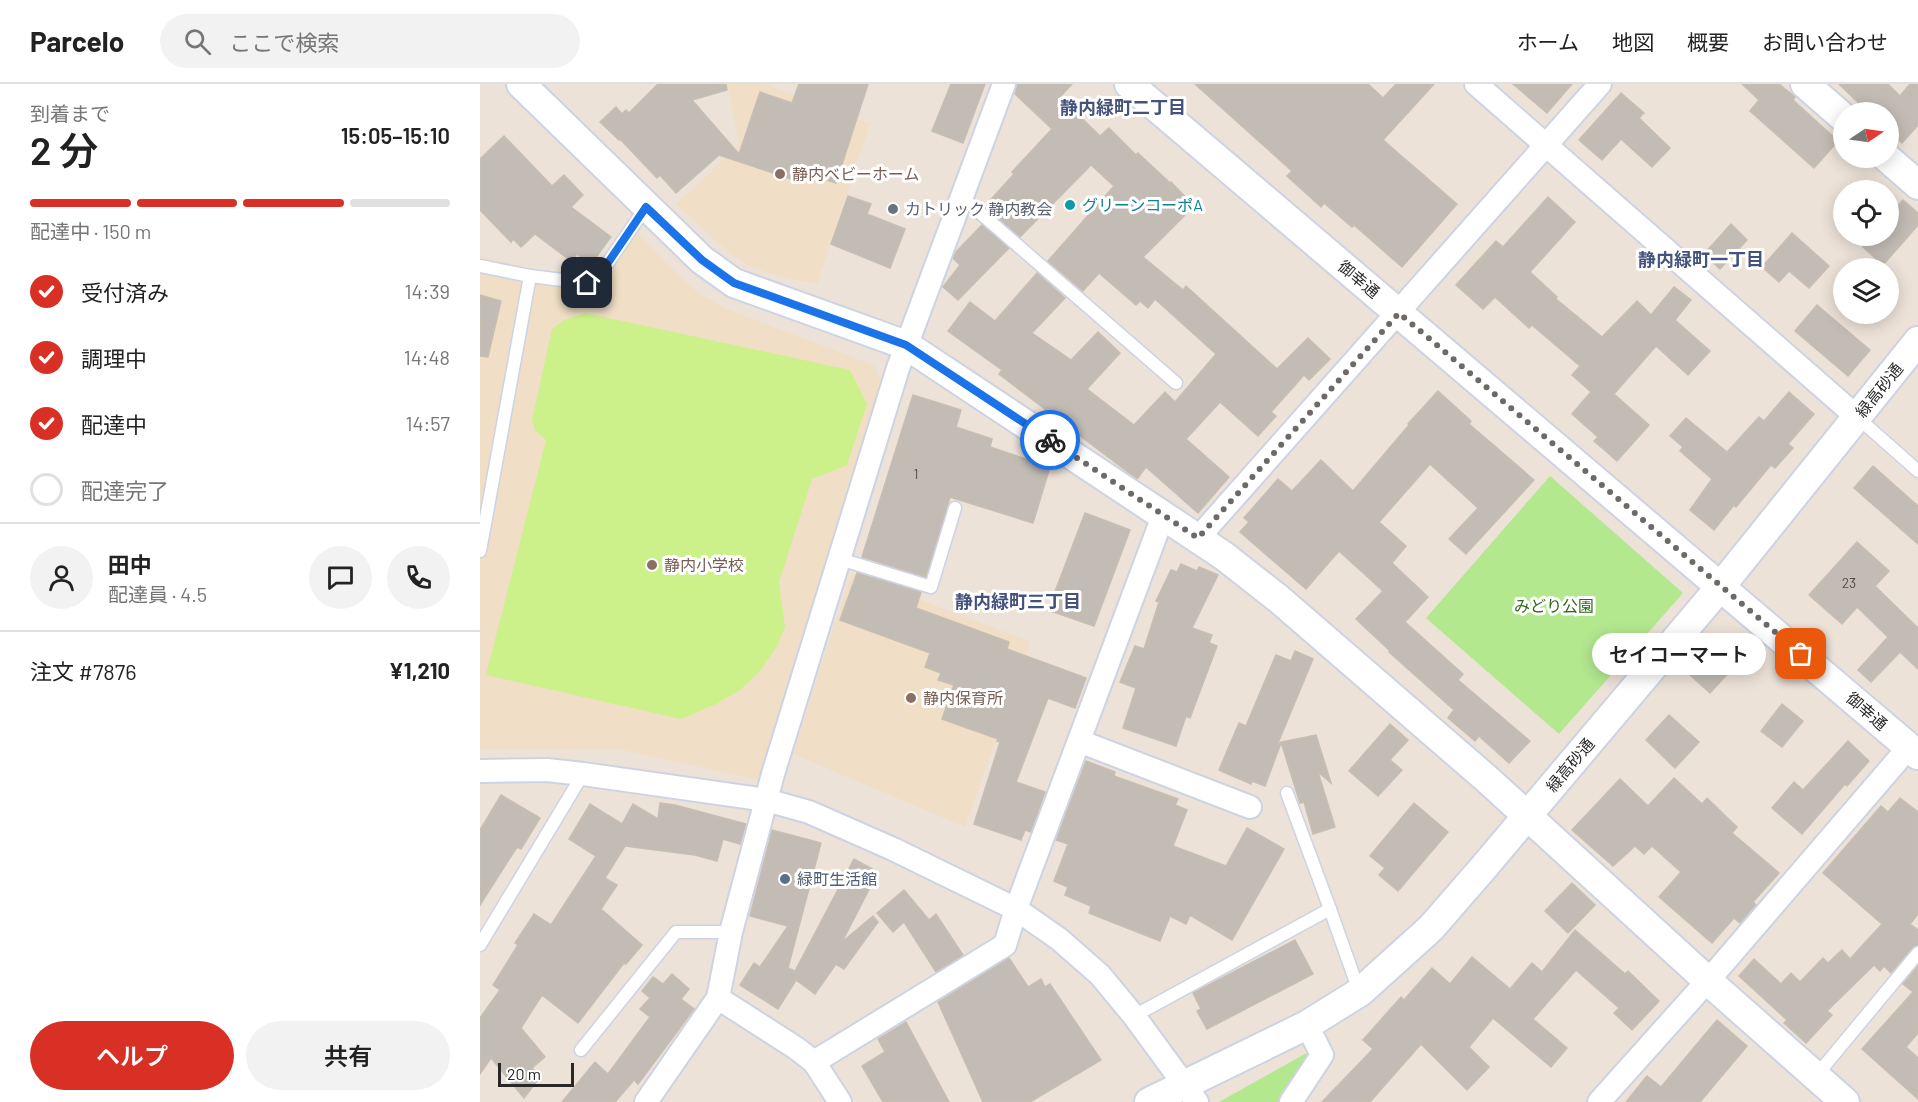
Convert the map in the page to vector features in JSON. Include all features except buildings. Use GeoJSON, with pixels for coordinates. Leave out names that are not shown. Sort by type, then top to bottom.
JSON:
{"type":"FeatureCollection","features":[{"type":"Feature","properties":{"kind":"street"},"geometry":{"type":"LineString","coordinates":[[521,84],[702,260],[734,283],[906,345],[1224,556],[1280,600],[1527,815],[1708,981],[1845,1102]]}},
{"type":"Feature","properties":{"kind":"street"},"geometry":{"type":"LineString","coordinates":[[646,1102],[718,998],[731,932],[766,800],[906,345],[1004,84]]}},
{"type":"Feature","properties":{"kind":"street","name":"御幸通"},"geometry":{"type":"LineString","coordinates":[[1129,84],[1913,751]]}},
{"type":"Feature","properties":{"kind":"street"},"geometry":{"type":"LineString","coordinates":[[1476,84],[1857,417]]}},
{"type":"Feature","properties":{"kind":"street"},"geometry":{"type":"LineString","coordinates":[[1198,538],[1600,84]]}},
{"type":"Feature","properties":{"kind":"street"},"geometry":{"type":"LineString","coordinates":[[1805,84],[1833,108]]}},
{"type":"Feature","properties":{"kind":"street"},"geometry":{"type":"LineString","coordinates":[[1898,168],[1918,185]]}},
{"type":"Feature","properties":{"kind":"street","name":"緑高砂通"},"geometry":{"type":"LineString","coordinates":[[1149,1102],[1191,1093],[1307,1025],[1360,992],[1431,928],[1721,586],[1918,342]]}},
{"type":"Feature","properties":{"kind":"street"},"geometry":{"type":"LineString","coordinates":[[814,1062],[1005,945],[1016,909],[1163,516]]}},
{"type":"Feature","properties":{"kind":"street"},"geometry":{"type":"LineString","coordinates":[[1079,741],[1251,807]]}},
{"type":"Feature","properties":{"kind":"street"},"geometry":{"type":"LineString","coordinates":[[1599,1102],[1913,751]]}},
{"type":"Feature","properties":{"kind":"street"},"geometry":{"type":"LineString","coordinates":[[480,771],[547,770],[766,800],[809,812],[893,849],[1016,909],[1059,939],[1100,975],[1134,1016],[1191,1093]]}},
{"type":"Feature","properties":{"kind":"street"},"geometry":{"type":"LineString","coordinates":[[718,998],[814,1062],[840,1102]]}},
{"type":"Feature","properties":{"kind":"street"},"geometry":{"type":"LineString","coordinates":[[1291,1102],[1322,1055],[1307,1025]]}},
{"type":"Feature","properties":{"kind":"lane"},"geometry":{"type":"LineString","coordinates":[[963,198],[1176,383]]}},
{"type":"Feature","properties":{"kind":"lane"},"geometry":{"type":"LineString","coordinates":[[480,266],[530,276],[587,283],[603,270],[646,207]]}},
{"type":"Feature","properties":{"kind":"lane"},"geometry":{"type":"LineString","coordinates":[[480,551],[530,276]]}},
{"type":"Feature","properties":{"kind":"lane"},"geometry":{"type":"LineString","coordinates":[[1857,417],[1918,471]]}},
{"type":"Feature","properties":{"kind":"lane"},"geometry":{"type":"LineString","coordinates":[[840,559],[931,587],[955,508]]}},
{"type":"Feature","properties":{"kind":"lane"},"geometry":{"type":"LineString","coordinates":[[480,945],[583,774]]}},
{"type":"Feature","properties":{"kind":"lane"},"geometry":{"type":"LineString","coordinates":[[1287,793],[1360,992]]}},
{"type":"Feature","properties":{"kind":"lane"},"geometry":{"type":"LineString","coordinates":[[1134,1016],[1330,909]]}},
{"type":"Feature","properties":{"kind":"lane"},"geometry":{"type":"LineString","coordinates":[[581,1050],[676,932],[731,932]]}},
{"type":"Feature","properties":{"kind":"lane"},"geometry":{"type":"LineString","coordinates":[[1815,1076],[1918,953]]}},
{"type":"Feature","properties":{"kind":"shaded area","name":"静内ベビーホーム"},"geometry":{"type":"Polygon","coordinates":[[[728,84],[765,84],[870,124],[817,284],[778,276],[751,267],[730,254],[676,204],[739,145],[728,84]]]}},
{"type":"Feature","properties":{"kind":"shaded area","name":"静内小学校"},"geometry":{"type":"Polygon","coordinates":[[[629,224],[698,293],[727,309],[873,365],[881,380],[758,780],[622,750],[480,749],[480,256],[556,274],[591,275],[629,224]]]}},
{"type":"Feature","properties":{"kind":"shaded area","name":"静内保育所"},"geometry":{"type":"Polygon","coordinates":[[[851,573],[1031,642],[965,827],[793,754],[851,573]]]}},
{"type":"Feature","properties":{"kind":"green space","name":"静内小学校"},"geometry":{"type":"Polygon","coordinates":[[[585,313],[850,370],[867,404],[847,465],[812,479],[779,582],[785,627],[776,648],[758,673],[740,690],[716,704],[681,719],[486,675],[546,440],[535,430],[532,420],[552,329],[564,320],[585,313]]]}},
{"type":"Feature","properties":{"kind":"green space","name":"みどり公園"},"geometry":{"type":"Polygon","coordinates":[[[1550,476],[1683,593],[1559,734],[1426,618],[1550,476]]]}},
{"type":"Feature","properties":{"kind":"green space"},"geometry":{"type":"Polygon","coordinates":[[[1312,1050],[1282,1102],[1219,1102],[1312,1050]]]}},
{"type":"Feature","properties":{"kind":"way so far"},"geometry":{"type":"LineString","coordinates":[[1050,440],[1198,538],[1399,313],[1801,654]]}},
{"type":"Feature","properties":{"kind":"place","name":"静内ベビーホーム"},"geometry":{"type":"Point","coordinates":[780,174]}},
{"type":"Feature","properties":{"kind":"place","name":"グリーンコーポA"},"geometry":{"type":"Point","coordinates":[1070,205]}},
{"type":"Feature","properties":{"kind":"place","name":"カトリック 静内教会"},"geometry":{"type":"Point","coordinates":[893,209]}},
{"type":"Feature","properties":{"kind":"place","name":"静内小学校"},"geometry":{"type":"Point","coordinates":[652,565]}},
{"type":"Feature","properties":{"kind":"place","name":"セイコーマート"},"geometry":{"type":"Point","coordinates":[1801,654]}},
{"type":"Feature","properties":{"kind":"place","name":"静内保育所"},"geometry":{"type":"Point","coordinates":[911,698]}},
{"type":"Feature","properties":{"kind":"place","name":"緑町生活館"},"geometry":{"type":"Point","coordinates":[785,879]}},
{"type":"Feature","properties":{"kind":"district","name":"静内緑町二丁目"},"geometry":{"type":"Point","coordinates":[1123,108]}},
{"type":"Feature","properties":{"kind":"district","name":"静内緑町一丁目"},"geometry":{"type":"Point","coordinates":[1701,260]}},
{"type":"Feature","properties":{"kind":"district","name":"静内緑町三丁目"},"geometry":{"type":"Point","coordinates":[1018,602]}},
{"type":"Feature","properties":{"kind":"route"},"geometry":{"type":"LineString","coordinates":[[587,283],[603,270],[646,207],[702,260],[734,283],[798,308],[906,345],[1050,440]]}}]}
